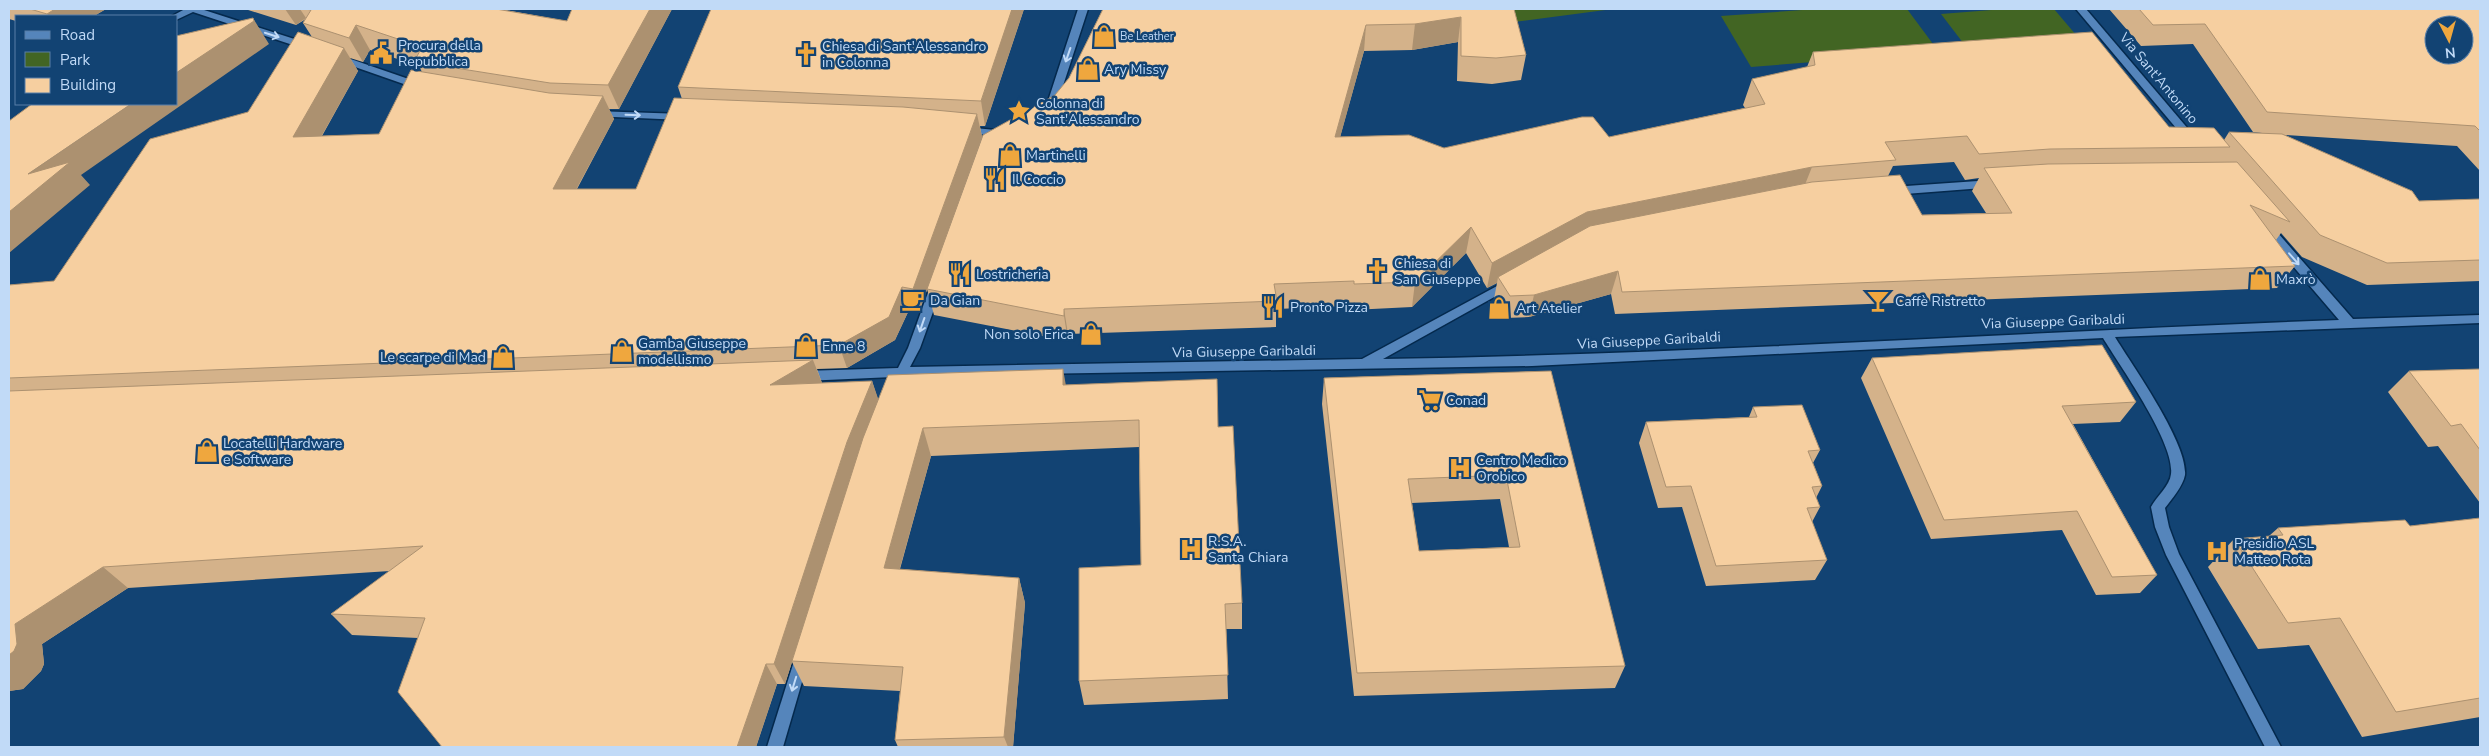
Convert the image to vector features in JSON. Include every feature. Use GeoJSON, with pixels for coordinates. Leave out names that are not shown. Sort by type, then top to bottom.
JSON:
{"type":"FeatureCollection","features":[{"type":"Feature","properties":{"kind":"street"},"geometry":{"type":"LineString","coordinates":[[178,16],[192,9],[435,92]]}},
{"type":"Feature","properties":{"kind":"street"},"geometry":{"type":"LineString","coordinates":[[1038,116],[1046,112],[1053,102],[1083,9]]}},
{"type":"Feature","properties":{"kind":"street","name":"Via Sant'Antonino"},"geometry":{"type":"LineString","coordinates":[[2081,9],[2197,146]]}},
{"type":"Feature","properties":{"kind":"street"},"geometry":{"type":"LineString","coordinates":[[580,113],[694,117]]}},
{"type":"Feature","properties":{"kind":"street"},"geometry":{"type":"LineString","coordinates":[[957,130],[1000,131],[987,148]]}},
{"type":"Feature","properties":{"kind":"street"},"geometry":{"type":"LineString","coordinates":[[1880,192],[2006,182]]}},
{"type":"Feature","properties":{"kind":"street"},"geometry":{"type":"LineString","coordinates":[[2261,221],[2351,326]]}},
{"type":"Feature","properties":{"kind":"street"},"geometry":{"type":"LineString","coordinates":[[893,391],[900,373],[914,348],[940,274]]}},
{"type":"Feature","properties":{"kind":"street"},"geometry":{"type":"LineString","coordinates":[[1364,364],[1520,277]]}},
{"type":"Feature","properties":{"kind":"street","name":"Via Giuseppe Garibaldi"},"geometry":{"type":"LineString","coordinates":[[791,377],[900,373],[1532,361],[2106,333],[2351,326],[2480,319]]}},
{"type":"Feature","properties":{"kind":"street"},"geometry":{"type":"LineString","coordinates":[[2106,333],[2165,433],[2179,462],[2178,476],[2158,507],[2162,527],[2173,555],[2274,747]]}},
{"type":"Feature","properties":{"kind":"street"},"geometry":{"type":"LineString","coordinates":[[775,747],[806,646]]}},
{"type":"Feature","properties":{"kind":"green space"},"geometry":{"type":"Polygon","coordinates":[[[1453,9],[1613,9],[1506,23],[1453,9]]]}},
{"type":"Feature","properties":{"kind":"green space"},"geometry":{"type":"Polygon","coordinates":[[[1816,9],[1907,9],[1939,52],[1751,67],[1721,16],[1816,9]]]}},
{"type":"Feature","properties":{"kind":"green space"},"geometry":{"type":"Polygon","coordinates":[[[2004,9],[2054,9],[2082,42],[1970,52],[1941,14],[2004,9]]]}},
{"type":"Feature","properties":{"kind":"building"},"geometry":{"type":"Polygon","coordinates":[[[30,9],[55,9],[47,14],[30,9]]]}},
{"type":"Feature","properties":{"kind":"building"},"geometry":{"type":"Polygon","coordinates":[[[305,9],[496,9],[567,21],[572,9],[650,9],[608,85],[550,83],[424,63],[415,60],[422,47],[356,25],[349,38],[303,23],[311,10],[305,9]]]}},
{"type":"Feature","properties":{"kind":"building","name":"Chiesa di Sant'Alessandro in Colonna"},"geometry":{"type":"Polygon","coordinates":[[[711,9],[1012,9],[981,101],[678,87],[711,9]]]}},
{"type":"Feature","properties":{"kind":"building"},"geometry":{"type":"Polygon","coordinates":[[[1103,9],[1514,9],[1526,55],[1496,58],[1461,56],[1461,17],[1415,24],[1366,25],[1335,137],[1409,135],[1444,148],[1582,117],[1593,117],[1609,137],[1765,104],[1752,79],[1815,65],[1813,52],[2092,32],[2169,127],[2214,128],[2230,147],[2050,149],[1979,154],[1967,136],[1885,142],[1896,160],[1812,167],[1587,212],[1492,263],[1471,227],[1415,282],[1354,284],[1354,281],[1274,284],[1277,301],[1064,309],[1064,316],[927,289],[983,135],[1055,95],[1069,78],[1103,9]]]}},
{"type":"Feature","properties":{"kind":"building"},"geometry":{"type":"Polygon","coordinates":[[[2139,9],[2480,9],[2480,131],[2475,126],[2267,112],[2205,24],[2153,25],[2139,9]]]}},
{"type":"Feature","properties":{"kind":"building"},"geometry":{"type":"Polygon","coordinates":[[[253,18],[254,21],[178,72],[178,36],[253,18]]]}},
{"type":"Feature","properties":{"kind":"building"},"geometry":{"type":"Polygon","coordinates":[[[298,32],[344,48],[293,137],[379,134],[411,70],[549,93],[603,96],[553,189],[636,189],[674,98],[903,107],[977,114],[913,289],[902,287],[889,317],[839,345],[9,378],[9,285],[54,281],[150,139],[248,112],[298,32]]]}},
{"type":"Feature","properties":{"kind":"building"},"geometry":{"type":"Polygon","coordinates":[[[31,105],[130,105],[28,174],[70,162],[9,212],[9,121],[31,105]]]}},
{"type":"Feature","properties":{"kind":"building"},"geometry":{"type":"Polygon","coordinates":[[[2229,132],[2282,134],[2412,191],[2419,201],[2480,199],[2480,260],[2387,263],[2320,235],[2229,132]]]}},
{"type":"Feature","properties":{"kind":"building"},"geometry":{"type":"Polygon","coordinates":[[[2237,162],[2290,222],[2250,205],[2295,266],[1622,292],[1618,271],[1534,295],[1510,296],[1498,277],[1590,226],[1812,182],[1900,175],[1922,215],[2012,213],[1984,168],[2048,164],[2237,162]]]}},
{"type":"Feature","properties":{"kind":"building"},"geometry":{"type":"Polygon","coordinates":[[[2102,345],[2136,402],[2062,406],[2157,575],[2112,577],[2077,511],[1944,520],[1872,358],[2102,345]]]}},
{"type":"Feature","properties":{"kind":"building"},"geometry":{"type":"Polygon","coordinates":[[[813,360],[770,385],[872,381],[847,442],[774,664],[766,664],[737,747],[442,747],[398,692],[425,618],[331,614],[423,546],[103,567],[15,624],[17,644],[14,651],[9,655],[9,391],[813,360]]]}},
{"type":"Feature","properties":{"kind":"building","name":"R.S.A. Santa Chiara"},"geometry":{"type":"Polygon","coordinates":[[[1063,369],[1063,385],[1217,379],[1218,427],[1233,426],[1242,603],[1225,604],[1228,675],[1079,681],[1079,568],[1141,565],[1139,420],[923,428],[884,568],[1019,578],[1004,737],[895,740],[903,667],[792,661],[863,438],[888,375],[1063,369]]]}},
{"type":"Feature","properties":{"kind":"building"},"geometry":{"type":"Polygon","coordinates":[[[2480,369],[2480,450],[2461,424],[2451,426],[2409,371],[2480,369]]]}},
{"type":"Feature","properties":{"kind":"building"},"geometry":{"type":"Polygon","coordinates":[[[1551,371],[1625,666],[1357,673],[1324,378],[1551,371]],[[1506,475],[1408,479],[1419,551],[1520,547],[1506,475]]]}},
{"type":"Feature","properties":{"kind":"building"},"geometry":{"type":"Polygon","coordinates":[[[1802,405],[1820,450],[1808,451],[1822,486],[1812,487],[1820,507],[1807,508],[1827,560],[1716,566],[1691,486],[1666,487],[1646,422],[1757,417],[1753,407],[1802,405]]]}},
{"type":"Feature","properties":{"kind":"building"},"geometry":{"type":"Polygon","coordinates":[[[2480,518],[2480,698],[2396,712],[2340,618],[2288,623],[2234,539],[2283,535],[2278,528],[2405,520],[2410,526],[2480,518]]]}},
{"type":"Feature","properties":{"kind":"place","name":"Be Leather"},"geometry":{"type":"Point","coordinates":[1104,36]}},
{"type":"Feature","properties":{"kind":"place","name":"Procura della Repubblica"},"geometry":{"type":"Point","coordinates":[381,53]}},
{"type":"Feature","properties":{"kind":"place","name":"Chiesa di Sant'Alessandro in Colonna"},"geometry":{"type":"Point","coordinates":[806,54]}},
{"type":"Feature","properties":{"kind":"place","name":"Ary Missy"},"geometry":{"type":"Point","coordinates":[1088,69]}},
{"type":"Feature","properties":{"kind":"place","name":"Colonna di Sant'Alessandro"},"geometry":{"type":"Point","coordinates":[1019,111]}},
{"type":"Feature","properties":{"kind":"place","name":"Martinelli"},"geometry":{"type":"Point","coordinates":[1010,155]}},
{"type":"Feature","properties":{"kind":"place","name":"Il Coccio"},"geometry":{"type":"Point","coordinates":[995,179]}},
{"type":"Feature","properties":{"kind":"place","name":"Chiesa di San Giuseppe"},"geometry":{"type":"Point","coordinates":[1377,271]}},
{"type":"Feature","properties":{"kind":"place","name":"Lostricheria"},"geometry":{"type":"Point","coordinates":[960,274]}},
{"type":"Feature","properties":{"kind":"place","name":"Maxrò"},"geometry":{"type":"Point","coordinates":[2260,279]}},
{"type":"Feature","properties":{"kind":"place","name":"Da Gian"},"geometry":{"type":"Point","coordinates":[913,300]}},
{"type":"Feature","properties":{"kind":"place","name":"Caffè Ristretto"},"geometry":{"type":"Point","coordinates":[1878,301]}},
{"type":"Feature","properties":{"kind":"place","name":"Pronto Pizza"},"geometry":{"type":"Point","coordinates":[1273,307]}},
{"type":"Feature","properties":{"kind":"place","name":"Art Atelier"},"geometry":{"type":"Point","coordinates":[1499,308]}},
{"type":"Feature","properties":{"kind":"place","name":"Non solo Erica"},"geometry":{"type":"Point","coordinates":[1091,334]}},
{"type":"Feature","properties":{"kind":"place","name":"Enne 8"},"geometry":{"type":"Point","coordinates":[806,346]}},
{"type":"Feature","properties":{"kind":"place","name":"Gamba Giuseppe modellismo"},"geometry":{"type":"Point","coordinates":[622,351]}},
{"type":"Feature","properties":{"kind":"place","name":"Le scarpe di Mad"},"geometry":{"type":"Point","coordinates":[503,357]}},
{"type":"Feature","properties":{"kind":"place","name":"Conad"},"geometry":{"type":"Point","coordinates":[1430,400]}},
{"type":"Feature","properties":{"kind":"place","name":"Locatelli Hardware e Software"},"geometry":{"type":"Point","coordinates":[207,451]}},
{"type":"Feature","properties":{"kind":"place","name":"Centro Medico Orobico"},"geometry":{"type":"Point","coordinates":[1460,468]}},
{"type":"Feature","properties":{"kind":"place","name":"R.S.A. Santa Chiara"},"geometry":{"type":"Point","coordinates":[1191,549]}},
{"type":"Feature","properties":{"kind":"place","name":"Presidio ASL Matteo Rota"},"geometry":{"type":"Point","coordinates":[2217,551]}}]}
